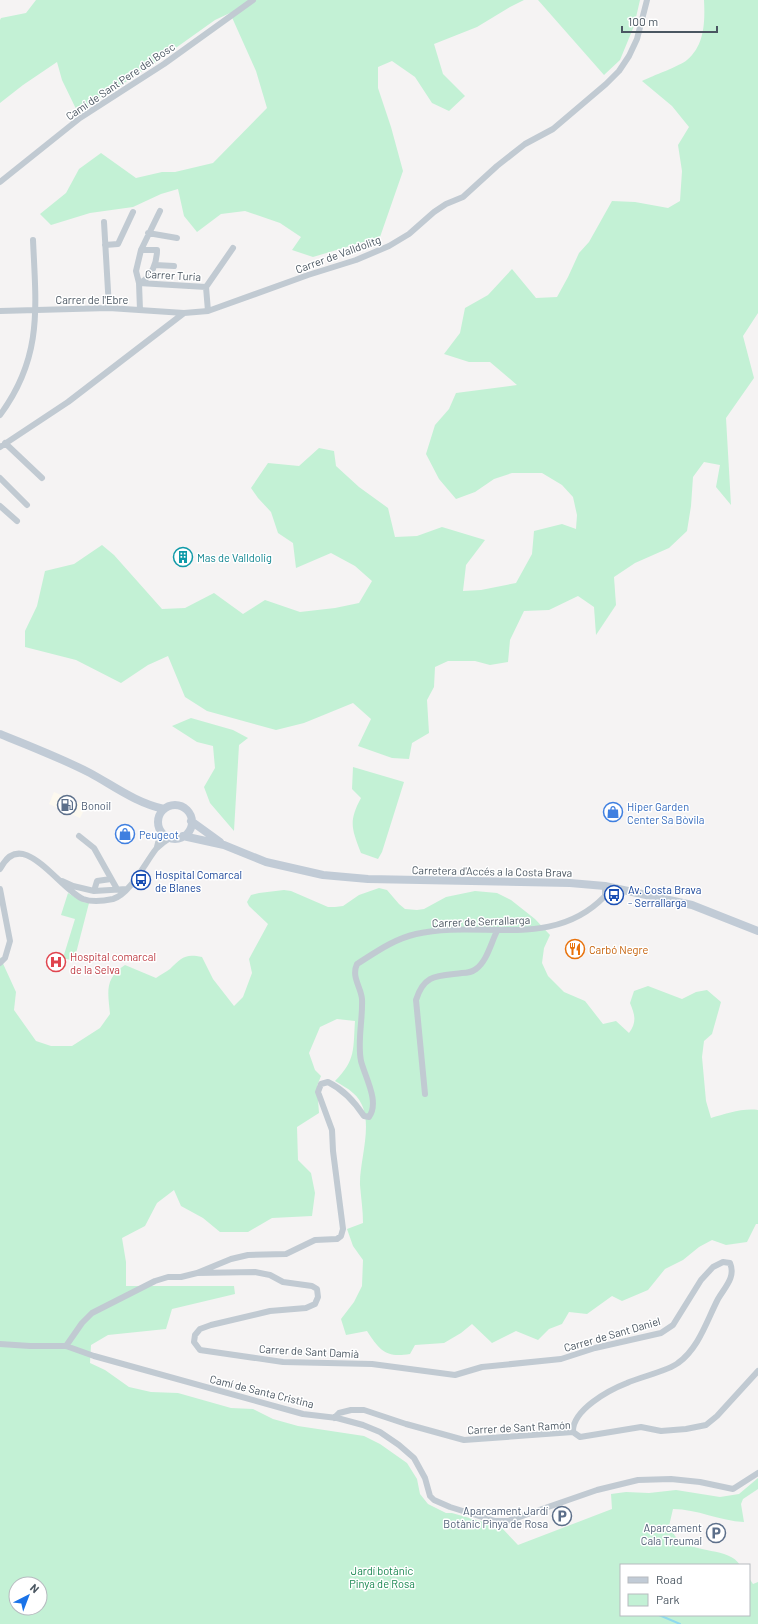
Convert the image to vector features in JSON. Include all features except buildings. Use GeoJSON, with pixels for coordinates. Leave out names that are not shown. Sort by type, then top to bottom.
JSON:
{"type":"FeatureCollection","features":[{"type":"Feature","properties":{"kind":"main road"},"geometry":{"type":"LineString","coordinates":[[0,734],[38,749],[89,773],[140,802],[164,809]]}},
{"type":"Feature","properties":{"kind":"main road"},"geometry":{"type":"LineString","coordinates":[[140,802],[158,821],[161,831],[170,838],[183,836],[190,829],[191,821],[188,813],[182,807],[172,806],[164,809],[160,814],[158,821]]}},
{"type":"Feature","properties":{"kind":"main road","name":"Carretera d'Accés a la Costa Brava"},"geometry":{"type":"LineString","coordinates":[[191,821],[224,845]]}},
{"type":"Feature","properties":{"kind":"main road","name":"Carretera d'Accés a la Costa Brava"},"geometry":{"type":"LineString","coordinates":[[183,836],[224,845],[266,862],[323,875],[368,879],[570,883],[630,890],[692,905],[758,931]]}},
{"type":"Feature","properties":{"kind":"street","name":"Camí de Sant Pere del Bosc"},"geometry":{"type":"LineString","coordinates":[[0,182],[80,118],[164,64],[253,0]]}},
{"type":"Feature","properties":{"kind":"street","name":"Carrer de Valldolitg"},"geometry":{"type":"LineString","coordinates":[[184,313],[208,311],[308,275],[356,260],[389,246],[410,234],[434,212],[446,204],[462,197],[524,144],[544,135],[610,80],[619,71],[629,56],[637,39],[647,0]]}},
{"type":"Feature","properties":{"kind":"street"},"geometry":{"type":"LineString","coordinates":[[140,310],[139,283],[136,271],[141,250],[160,211]]}},
{"type":"Feature","properties":{"kind":"street"},"geometry":{"type":"LineString","coordinates":[[105,245],[118,244],[133,212]]}},
{"type":"Feature","properties":{"kind":"street"},"geometry":{"type":"LineString","coordinates":[[104,222],[109,308]]}},
{"type":"Feature","properties":{"kind":"street"},"geometry":{"type":"LineString","coordinates":[[148,233],[177,238]]}},
{"type":"Feature","properties":{"kind":"street"},"geometry":{"type":"LineString","coordinates":[[0,415],[11,400],[23,378],[33,341],[36,310],[33,240]]}},
{"type":"Feature","properties":{"kind":"street"},"geometry":{"type":"LineString","coordinates":[[208,311],[206,287],[232,248]]}},
{"type":"Feature","properties":{"kind":"street"},"geometry":{"type":"LineString","coordinates":[[139,283],[145,280],[155,264],[157,250],[141,250]]}},
{"type":"Feature","properties":{"kind":"street"},"geometry":{"type":"LineString","coordinates":[[155,264],[174,266]]}},
{"type":"Feature","properties":{"kind":"street","name":"Carrer Turia"},"geometry":{"type":"LineString","coordinates":[[139,283],[206,287]]}},
{"type":"Feature","properties":{"kind":"street","name":"Carrer de l'Ebre"},"geometry":{"type":"LineString","coordinates":[[0,311],[109,308],[184,313]]}},
{"type":"Feature","properties":{"kind":"street"},"geometry":{"type":"LineString","coordinates":[[42,478],[3,445],[68,402],[184,313]]}},
{"type":"Feature","properties":{"kind":"street"},"geometry":{"type":"LineString","coordinates":[[0,478],[27,505]]}},
{"type":"Feature","properties":{"kind":"street"},"geometry":{"type":"LineString","coordinates":[[0,506],[17,521]]}},
{"type":"Feature","properties":{"kind":"street"},"geometry":{"type":"LineString","coordinates":[[157,848],[161,831]]}},
{"type":"Feature","properties":{"kind":"street"},"geometry":{"type":"LineString","coordinates":[[79,836],[94,848],[117,889]]}},
{"type":"Feature","properties":{"kind":"street"},"geometry":{"type":"LineString","coordinates":[[0,869],[9,856],[16,853],[24,853],[37,861],[71,892],[84,899],[100,901],[113,899],[123,894],[157,848],[170,838]]}},
{"type":"Feature","properties":{"kind":"street"},"geometry":{"type":"LineString","coordinates":[[58,879],[73,886],[94,891],[127,889]]}},
{"type":"Feature","properties":{"kind":"street"},"geometry":{"type":"LineString","coordinates":[[94,891],[97,881],[102,879],[111,879]]}},
{"type":"Feature","properties":{"kind":"street","name":"Carrer de Serrallarga"},"geometry":{"type":"LineString","coordinates":[[66,1346],[82,1323],[92,1313],[155,1281],[168,1277],[181,1277],[197,1273],[231,1259],[248,1255],[286,1254],[315,1240],[337,1239],[341,1236],[343,1228],[333,1150],[332,1130],[318,1092],[322,1084],[328,1082],[337,1087],[353,1100],[364,1116],[369,1117],[372,1113],[372,1099],[360,1059],[362,998],[356,979],[355,969],[357,964],[401,937],[418,933],[450,929],[497,931],[542,928],[573,920],[594,908],[605,896],[605,886]]}},
{"type":"Feature","properties":{"kind":"street"},"geometry":{"type":"LineString","coordinates":[[0,889],[10,941],[5,958],[0,963]]}},
{"type":"Feature","properties":{"kind":"street"},"geometry":{"type":"LineString","coordinates":[[113,899],[117,889]]}},
{"type":"Feature","properties":{"kind":"street"},"geometry":{"type":"LineString","coordinates":[[425,1094],[416,1000],[419,990],[426,980],[476,969],[485,959],[497,931]]}},
{"type":"Feature","properties":{"kind":"street","name":"Carrer de Sant Daniel"},"geometry":{"type":"LineString","coordinates":[[482,1367],[561,1359],[595,1348],[661,1333],[673,1325],[701,1280],[713,1267],[723,1262],[730,1263],[733,1270],[731,1278],[708,1319],[697,1343],[688,1354],[677,1364],[626,1383],[599,1398],[585,1408],[577,1418],[573,1425],[573,1432]]}},
{"type":"Feature","properties":{"kind":"street","name":"Carrer de Sant Damià"},"geometry":{"type":"LineString","coordinates":[[197,1273],[255,1272],[270,1275],[283,1282],[312,1286],[317,1289],[318,1297],[315,1304],[306,1308],[270,1311],[200,1329],[195,1335],[194,1342],[200,1350],[282,1362],[372,1364],[455,1375],[482,1367]]}},
{"type":"Feature","properties":{"kind":"street","name":"Camí de Santa Cristina"},"geometry":{"type":"LineString","coordinates":[[0,1344],[66,1346],[94,1356],[261,1403],[303,1414],[334,1418],[364,1425],[380,1432],[414,1458],[425,1478],[430,1496],[434,1500],[450,1507],[495,1521],[508,1521],[598,1490],[638,1480],[671,1479],[734,1488],[758,1473]]}},
{"type":"Feature","properties":{"kind":"street","name":"Carrer de Sant Ramón"},"geometry":{"type":"LineString","coordinates":[[334,1418],[339,1412],[364,1410],[406,1424],[464,1440],[573,1432],[580,1437],[641,1427],[661,1431],[686,1429],[706,1425],[718,1416],[758,1371]]}},
{"type":"Feature","properties":{"kind":"shaded area","name":"Bonoil"},"geometry":{"type":"Polygon","coordinates":[[[54,792],[86,806],[80,818],[49,804],[54,792]]]}},
{"type":"Feature","properties":{"kind":"green space"},"geometry":{"type":"Polygon","coordinates":[[[36,0],[524,0],[477,27],[434,44],[443,74],[465,96],[449,111],[432,103],[415,77],[392,61],[378,67],[378,88],[403,171],[380,237],[313,257],[292,250],[301,237],[280,223],[245,211],[221,214],[197,232],[184,216],[178,189],[161,194],[133,207],[90,213],[51,225],[40,214],[66,193],[79,169],[101,153],[136,178],[162,172],[175,172],[213,163],[267,108],[256,71],[230,13],[215,20],[156,62],[78,113],[62,80],[57,62],[0,103],[0,20],[1,18],[26,13],[36,0]]]}},
{"type":"Feature","properties":{"kind":"green space"},"geometry":{"type":"Polygon","coordinates":[[[538,0],[640,0],[634,26],[620,60],[604,75],[538,0]]]}},
{"type":"Feature","properties":{"kind":"green space"},"geometry":{"type":"Polygon","coordinates":[[[704,0],[758,0],[758,313],[743,336],[754,378],[726,418],[731,505],[716,487],[720,465],[704,462],[693,477],[691,506],[687,531],[669,548],[635,563],[614,577],[616,605],[596,635],[594,607],[578,596],[549,610],[524,611],[510,640],[508,662],[490,665],[475,661],[448,661],[435,667],[434,687],[427,700],[429,733],[412,743],[409,759],[392,758],[358,746],[371,719],[353,703],[304,723],[276,730],[207,711],[185,697],[168,656],[148,665],[121,683],[76,660],[25,647],[25,631],[37,606],[45,571],[74,564],[102,545],[114,555],[162,609],[185,608],[214,593],[243,614],[265,600],[300,612],[335,608],[359,603],[372,581],[355,566],[331,553],[296,568],[293,543],[278,533],[271,512],[251,488],[268,463],[299,466],[319,448],[334,451],[336,466],[359,487],[388,508],[395,537],[417,536],[442,527],[485,540],[466,565],[463,591],[481,590],[516,583],[532,554],[534,531],[562,524],[576,529],[577,515],[573,497],[562,485],[542,473],[512,473],[494,479],[475,492],[456,499],[439,479],[426,454],[435,425],[449,409],[456,393],[517,385],[490,362],[469,362],[444,354],[460,333],[465,308],[488,295],[512,269],[536,298],[557,297],[579,253],[589,242],[612,201],[635,202],[668,208],[680,201],[682,171],[678,145],[689,127],[672,106],[642,81],[678,65],[687,60],[693,54],[701,40],[703,32],[704,0]]]}},
{"type":"Feature","properties":{"kind":"green space"},"geometry":{"type":"Polygon","coordinates":[[[191,718],[233,730],[248,738],[239,745],[234,831],[210,803],[204,787],[215,768],[213,746],[197,742],[172,726],[191,718]]]}},
{"type":"Feature","properties":{"kind":"green space"},"geometry":{"type":"Polygon","coordinates":[[[353,767],[404,782],[382,852],[378,859],[361,853],[355,838],[353,826],[354,813],[361,798],[352,789],[353,767]]]}},
{"type":"Feature","properties":{"kind":"green space","name":"Jardí botànic Pinya de Rosa"},"geometry":{"type":"Polygon","coordinates":[[[379,888],[387,890],[405,909],[417,910],[424,909],[446,897],[475,891],[497,893],[511,900],[535,919],[550,935],[544,948],[542,963],[548,976],[564,992],[585,1001],[603,1024],[616,1021],[629,1033],[634,1022],[634,1015],[630,1003],[634,991],[648,986],[682,999],[696,992],[707,990],[721,1002],[712,1034],[704,1041],[702,1057],[706,1101],[711,1118],[728,1113],[758,1110],[758,1224],[756,1224],[747,1242],[726,1245],[712,1240],[699,1247],[683,1260],[665,1269],[648,1290],[622,1301],[612,1296],[587,1314],[569,1312],[562,1324],[549,1329],[538,1340],[516,1331],[492,1343],[472,1324],[461,1333],[444,1343],[415,1345],[410,1354],[395,1355],[384,1352],[367,1331],[346,1335],[341,1319],[354,1302],[362,1286],[363,1260],[353,1246],[347,1229],[363,1223],[360,1174],[366,1137],[366,1124],[364,1112],[360,1102],[351,1091],[335,1081],[347,1067],[352,1054],[355,1021],[337,1019],[320,1027],[309,1053],[315,1070],[321,1076],[317,1086],[319,1113],[297,1127],[298,1160],[311,1173],[315,1193],[312,1216],[272,1218],[248,1232],[220,1232],[203,1218],[181,1206],[174,1190],[157,1203],[145,1226],[122,1238],[126,1262],[126,1286],[234,1286],[235,1294],[172,1309],[166,1329],[108,1335],[91,1345],[90,1363],[105,1370],[129,1387],[151,1392],[178,1393],[231,1408],[253,1409],[273,1419],[298,1426],[364,1436],[380,1444],[407,1463],[417,1479],[420,1494],[428,1504],[446,1513],[452,1513],[501,1527],[518,1545],[612,1509],[611,1494],[626,1492],[649,1493],[676,1490],[720,1497],[739,1494],[758,1478],[758,1489],[743,1499],[741,1504],[744,1522],[726,1520],[691,1511],[673,1509],[669,1526],[674,1535],[685,1544],[728,1555],[735,1559],[739,1564],[620,1564],[620,1616],[750,1616],[750,1580],[753,1584],[758,1582],[758,1624],[0,1624],[0,957],[16,992],[14,1010],[36,1041],[51,1046],[72,1046],[100,1028],[110,1014],[108,993],[110,981],[118,970],[125,965],[156,978],[184,957],[202,957],[213,979],[234,1006],[243,997],[252,973],[249,959],[268,924],[249,906],[247,902],[251,895],[284,890],[291,891],[328,907],[343,906],[359,895],[379,888]]]}},
{"type":"Feature","properties":{"kind":"green space"},"geometry":{"type":"Polygon","coordinates":[[[68,893],[83,902],[89,903],[74,961],[63,958],[75,919],[61,915],[68,893]]]}},
{"type":"Feature","properties":{"kind":"waterway"},"geometry":{"type":"LineString","coordinates":[[661,1616],[680,1624]]}},
{"type":"Feature","properties":{"kind":"place","name":"Mas de Valldolig"},"geometry":{"type":"Point","coordinates":[183,557]}},
{"type":"Feature","properties":{"kind":"place","name":"Bonoil"},"geometry":{"type":"Point","coordinates":[67,805]}},
{"type":"Feature","properties":{"kind":"place","name":"Hiper Garden Center Sa Bòvila"},"geometry":{"type":"Point","coordinates":[613,812]}},
{"type":"Feature","properties":{"kind":"place","name":"Peugeot"},"geometry":{"type":"Point","coordinates":[125,834]}},
{"type":"Feature","properties":{"kind":"place","name":"Hospital Comarcal de Blanes"},"geometry":{"type":"Point","coordinates":[141,880]}},
{"type":"Feature","properties":{"kind":"place","name":"Av. Costa Brava - Serrallarga"},"geometry":{"type":"Point","coordinates":[614,895]}},
{"type":"Feature","properties":{"kind":"place","name":"Carbó Negre"},"geometry":{"type":"Point","coordinates":[575,949]}},
{"type":"Feature","properties":{"kind":"place","name":"Hospital comarcal de la Selva"},"geometry":{"type":"Point","coordinates":[56,962]}},
{"type":"Feature","properties":{"kind":"place","name":"Aparcament Jardí Botànic Pinya de Rosa"},"geometry":{"type":"Point","coordinates":[562,1516]}},
{"type":"Feature","properties":{"kind":"place","name":"Aparcament Cala Treumal"},"geometry":{"type":"Point","coordinates":[716,1533]}}]}
